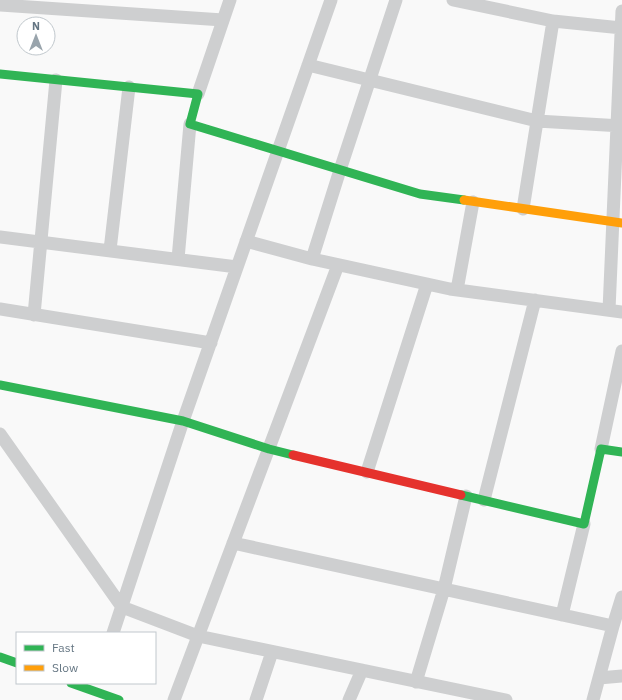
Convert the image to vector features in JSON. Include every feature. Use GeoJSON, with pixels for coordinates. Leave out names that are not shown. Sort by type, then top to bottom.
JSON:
{"type":"FeatureCollection","features":[{"type":"Feature","properties":{"kind":"street"},"geometry":{"type":"LineString","coordinates":[[178,259],[190,124],[198,94],[230,0]]}},
{"type":"Feature","properties":{"kind":"street"},"geometry":{"type":"LineString","coordinates":[[113,632],[183,421],[331,0]]}},
{"type":"Feature","properties":{"kind":"street"},"geometry":{"type":"LineString","coordinates":[[312,259],[396,0]]}},
{"type":"Feature","properties":{"kind":"street"},"geometry":{"type":"LineString","coordinates":[[453,0],[553,21],[622,28]]}},
{"type":"Feature","properties":{"kind":"street"},"geometry":{"type":"LineString","coordinates":[[0,5],[79,6],[223,20]]}},
{"type":"Feature","properties":{"kind":"street"},"geometry":{"type":"LineString","coordinates":[[609,310],[617,222],[622,11]]}},
{"type":"Feature","properties":{"kind":"street"},"geometry":{"type":"LineString","coordinates":[[524,209],[553,21]]}},
{"type":"Feature","properties":{"kind":"street"},"geometry":{"type":"LineString","coordinates":[[308,65],[537,121],[619,126]]}},
{"type":"Feature","properties":{"kind":"street"},"geometry":{"type":"LineString","coordinates":[[0,74],[198,94]]}},
{"type":"Feature","properties":{"kind":"street"},"geometry":{"type":"LineString","coordinates":[[34,315],[56,80]]}},
{"type":"Feature","properties":{"kind":"street"},"geometry":{"type":"LineString","coordinates":[[110,250],[129,87]]}},
{"type":"Feature","properties":{"kind":"street"},"geometry":{"type":"LineString","coordinates":[[190,124],[420,194],[617,222]]}},
{"type":"Feature","properties":{"kind":"street"},"geometry":{"type":"LineString","coordinates":[[457,290],[473,202]]}},
{"type":"Feature","properties":{"kind":"street"},"geometry":{"type":"LineString","coordinates":[[0,237],[42,241],[237,267]]}},
{"type":"Feature","properties":{"kind":"street"},"geometry":{"type":"LineString","coordinates":[[246,241],[312,259],[457,290],[622,312]]}},
{"type":"Feature","properties":{"kind":"street"},"geometry":{"type":"LineString","coordinates":[[174,700],[338,265]]}},
{"type":"Feature","properties":{"kind":"street"},"geometry":{"type":"LineString","coordinates":[[367,472],[427,284]]}},
{"type":"Feature","properties":{"kind":"street"},"geometry":{"type":"LineString","coordinates":[[484,500],[535,300]]}},
{"type":"Feature","properties":{"kind":"street"},"geometry":{"type":"LineString","coordinates":[[0,309],[211,343]]}},
{"type":"Feature","properties":{"kind":"street"},"geometry":{"type":"LineString","coordinates":[[562,615],[584,524],[622,351]]}},
{"type":"Feature","properties":{"kind":"street"},"geometry":{"type":"LineString","coordinates":[[0,385],[183,421],[269,448],[584,524]]}},
{"type":"Feature","properties":{"kind":"street"},"geometry":{"type":"LineString","coordinates":[[0,434],[122,607],[198,636],[416,682],[453,695],[506,700]]}},
{"type":"Feature","properties":{"kind":"street"},"geometry":{"type":"LineString","coordinates":[[601,449],[622,452]]}},
{"type":"Feature","properties":{"kind":"street"},"geometry":{"type":"LineString","coordinates":[[416,682],[444,589],[466,496]]}},
{"type":"Feature","properties":{"kind":"street"},"geometry":{"type":"LineString","coordinates":[[233,543],[613,626]]}},
{"type":"Feature","properties":{"kind":"street"},"geometry":{"type":"LineString","coordinates":[[593,700],[622,598]]}},
{"type":"Feature","properties":{"kind":"street"},"geometry":{"type":"LineString","coordinates":[[256,700],[272,652]]}},
{"type":"Feature","properties":{"kind":"street"},"geometry":{"type":"LineString","coordinates":[[0,657],[16,663]]}},
{"type":"Feature","properties":{"kind":"street"},"geometry":{"type":"LineString","coordinates":[[349,700],[362,670]]}},
{"type":"Feature","properties":{"kind":"street"},"geometry":{"type":"LineString","coordinates":[[599,678],[622,676]]}},
{"type":"Feature","properties":{"kind":"street"},"geometry":{"type":"LineString","coordinates":[[77,684],[95,687],[112,699]]}},
{"type":"Feature","properties":{"kind":"traffic: fast"},"geometry":{"type":"LineString","coordinates":[[0,74],[198,94],[190,124],[420,194],[464,200]]}},
{"type":"Feature","properties":{"kind":"traffic: fast"},"geometry":{"type":"LineString","coordinates":[[0,385],[183,421],[269,449],[293,455]]}},
{"type":"Feature","properties":{"kind":"traffic: fast"},"geometry":{"type":"LineString","coordinates":[[461,495],[584,524],[601,449],[622,452]]}},
{"type":"Feature","properties":{"kind":"traffic: fast"},"geometry":{"type":"LineString","coordinates":[[0,657],[16,663]]}},
{"type":"Feature","properties":{"kind":"traffic: fast"},"geometry":{"type":"LineString","coordinates":[[74,684],[119,700]]}},
{"type":"Feature","properties":{"kind":"traffic: slow"},"geometry":{"type":"LineString","coordinates":[[464,200],[622,223]]}},
{"type":"Feature","properties":{"kind":"traffic: jam"},"geometry":{"type":"LineString","coordinates":[[293,455],[461,495]]}}]}
